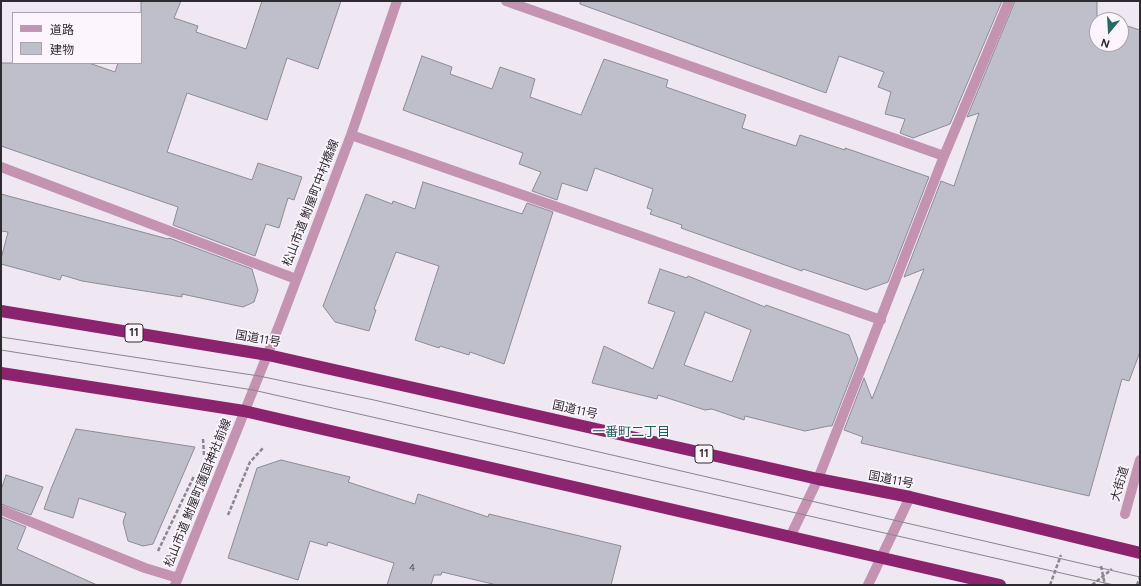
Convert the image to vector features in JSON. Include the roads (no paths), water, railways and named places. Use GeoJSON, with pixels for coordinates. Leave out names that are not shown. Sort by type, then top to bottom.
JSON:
{"type":"FeatureCollection","features":[{"type":"Feature","properties":{"kind":"highway","name":"国道11号"},"geometry":{"type":"LineString","coordinates":[[1,311],[268,354],[818,479],[910,498],[1140,553]]}},
{"type":"Feature","properties":{"kind":"highway"},"geometry":{"type":"LineString","coordinates":[[1,373],[244,411],[790,538],[881,557],[1000,585]]}},
{"type":"Feature","properties":{"kind":"street","name":"松山市道 鮒屋町中村橋線"},"geometry":{"type":"LineString","coordinates":[[244,411],[268,354],[351,135],[397,1]]}},
{"type":"Feature","properties":{"kind":"street"},"geometry":{"type":"LineString","coordinates":[[506,1],[944,156]]}},
{"type":"Feature","properties":{"kind":"street"},"geometry":{"type":"LineString","coordinates":[[790,538],[818,479],[944,156],[1009,1]]}},
{"type":"Feature","properties":{"kind":"street"},"geometry":{"type":"LineString","coordinates":[[351,135],[880,320]]}},
{"type":"Feature","properties":{"kind":"street"},"geometry":{"type":"LineString","coordinates":[[1,167],[296,279]]}},
{"type":"Feature","properties":{"kind":"street","name":"松山市道 鮒屋町護国神社前線"},"geometry":{"type":"LineString","coordinates":[[176,582],[244,411]]}},
{"type":"Feature","properties":{"kind":"street","name":"大街道"},"geometry":{"type":"LineString","coordinates":[[1125,514],[1140,460]]}},
{"type":"Feature","properties":{"kind":"street"},"geometry":{"type":"LineString","coordinates":[[868,585],[910,498]]}},
{"type":"Feature","properties":{"kind":"street"},"geometry":{"type":"LineString","coordinates":[[1,510],[176,582]]}},
{"type":"Feature","properties":{"kind":"tram line"},"geometry":{"type":"LineString","coordinates":[[1,337],[259,376],[374,400],[1140,577]]}},
{"type":"Feature","properties":{"kind":"tram line"},"geometry":{"type":"LineString","coordinates":[[1,350],[253,390],[1114,585]]}},
{"type":"Feature","properties":{"kind":"district","name":"一番町二丁目"},"geometry":{"type":"Point","coordinates":[631,432]}}]}
